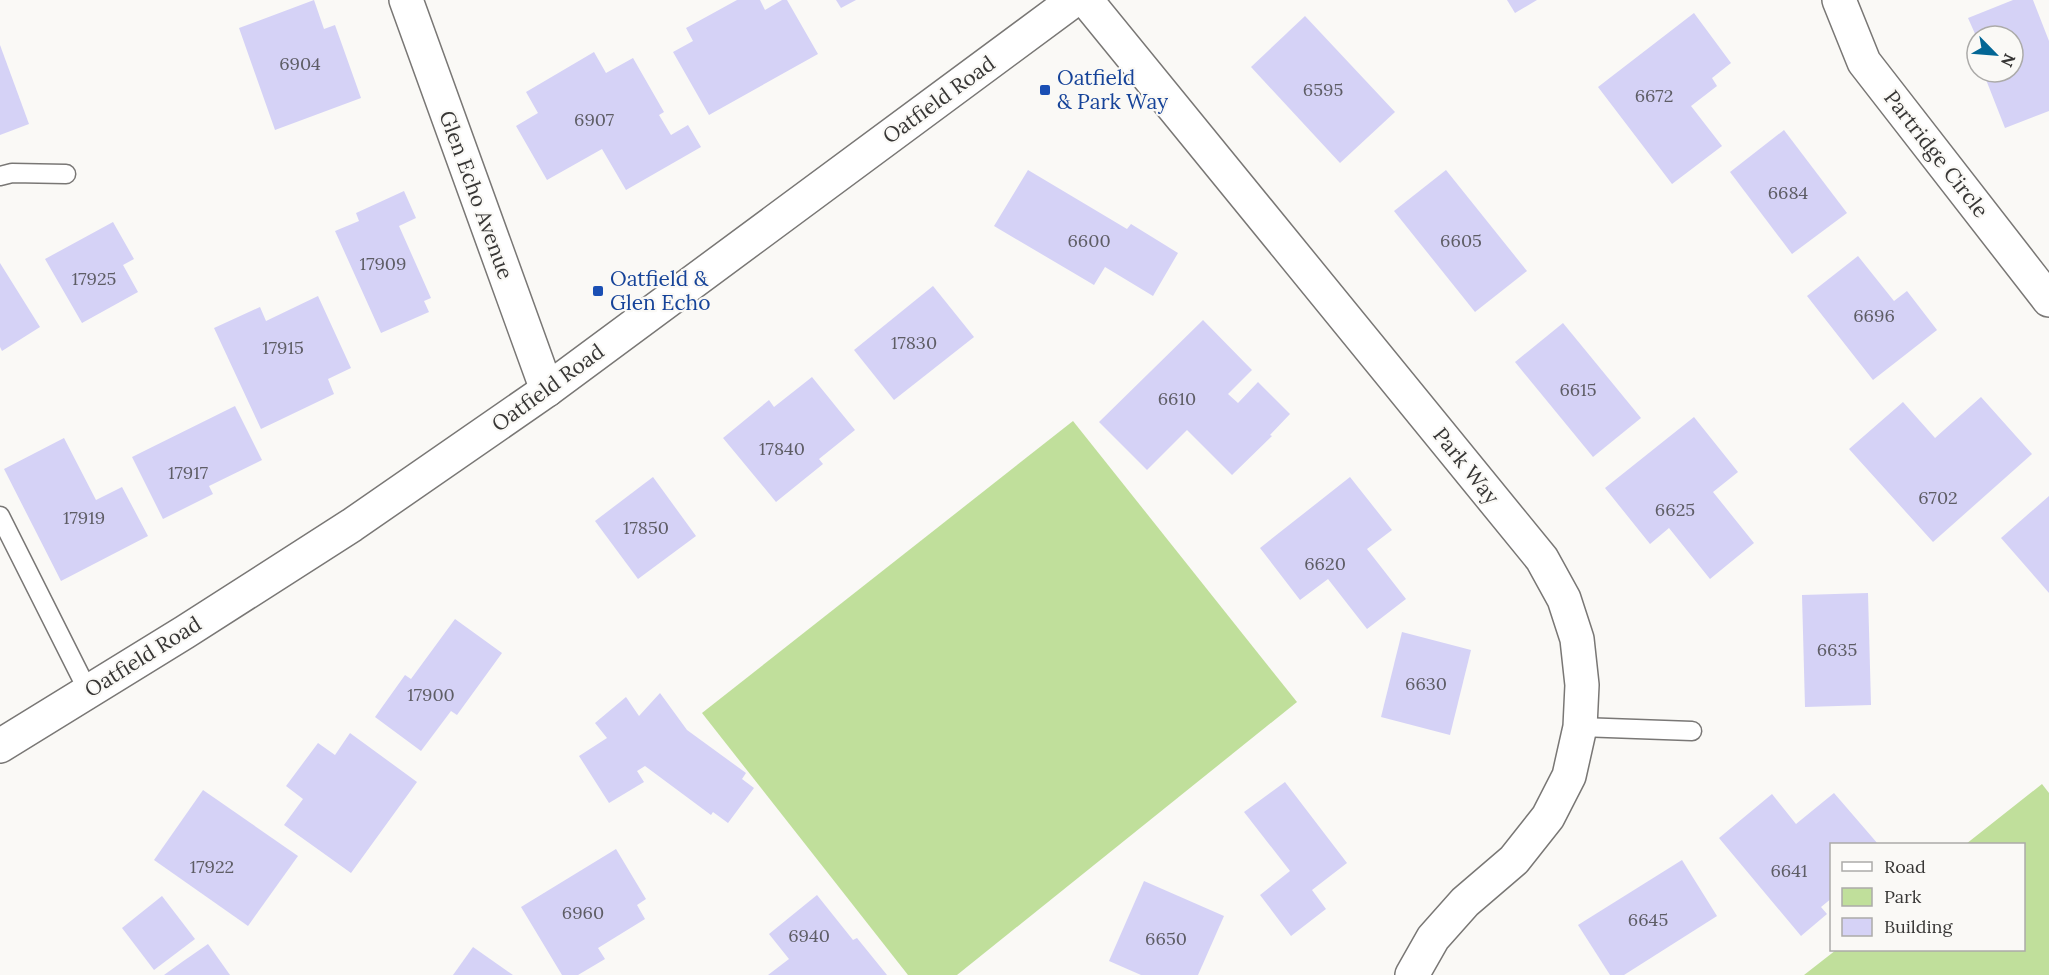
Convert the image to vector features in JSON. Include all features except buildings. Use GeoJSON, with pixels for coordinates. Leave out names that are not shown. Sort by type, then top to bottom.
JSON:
{"type":"FeatureCollection","features":[{"type":"Feature","properties":{"kind":"street","name":"Glen Echo Avenue"},"geometry":{"type":"LineString","coordinates":[[405,0],[547,390]]}},
{"type":"Feature","properties":{"kind":"street","name":"Oatfield Road"},"geometry":{"type":"LineString","coordinates":[[0,746],[186,632],[352,525],[547,390],[1074,0]]}},
{"type":"Feature","properties":{"kind":"street","name":"Park Way"},"geometry":{"type":"LineString","coordinates":[[1086,0],[1542,559],[1564,599],[1577,639],[1582,685],[1580,727],[1569,776],[1548,817],[1514,860],[1465,902],[1433,938],[1412,975]]}},
{"type":"Feature","properties":{"kind":"street","name":"Partridge Circle"},"geometry":{"type":"LineString","coordinates":[[1839,0],[1863,62],[2049,300]]}},
{"type":"Feature","properties":{"kind":"lane"},"geometry":{"type":"LineString","coordinates":[[0,176],[12,172],[66,174]]}},
{"type":"Feature","properties":{"kind":"lane"},"geometry":{"type":"LineString","coordinates":[[0,516],[88,690]]}},
{"type":"Feature","properties":{"kind":"lane"},"geometry":{"type":"LineString","coordinates":[[1580,727],[1692,731]]}},
{"type":"Feature","properties":{"kind":"green space"},"geometry":{"type":"Polygon","coordinates":[[[1073,421],[1297,702],[957,975],[908,975],[702,713],[1073,421]]]}},
{"type":"Feature","properties":{"kind":"green space"},"geometry":{"type":"Polygon","coordinates":[[[2042,784],[2049,793],[2049,975],[1804,975],[1835,951],[2025,951],[2025,843],[1967,843],[2042,784]]]}},
{"type":"Feature","properties":{"kind":"place","name":"Oatfield & Park Way"},"geometry":{"type":"Point","coordinates":[1045,90]}},
{"type":"Feature","properties":{"kind":"place","name":"Oatfield & Glen Echo"},"geometry":{"type":"Point","coordinates":[598,291]}}]}
